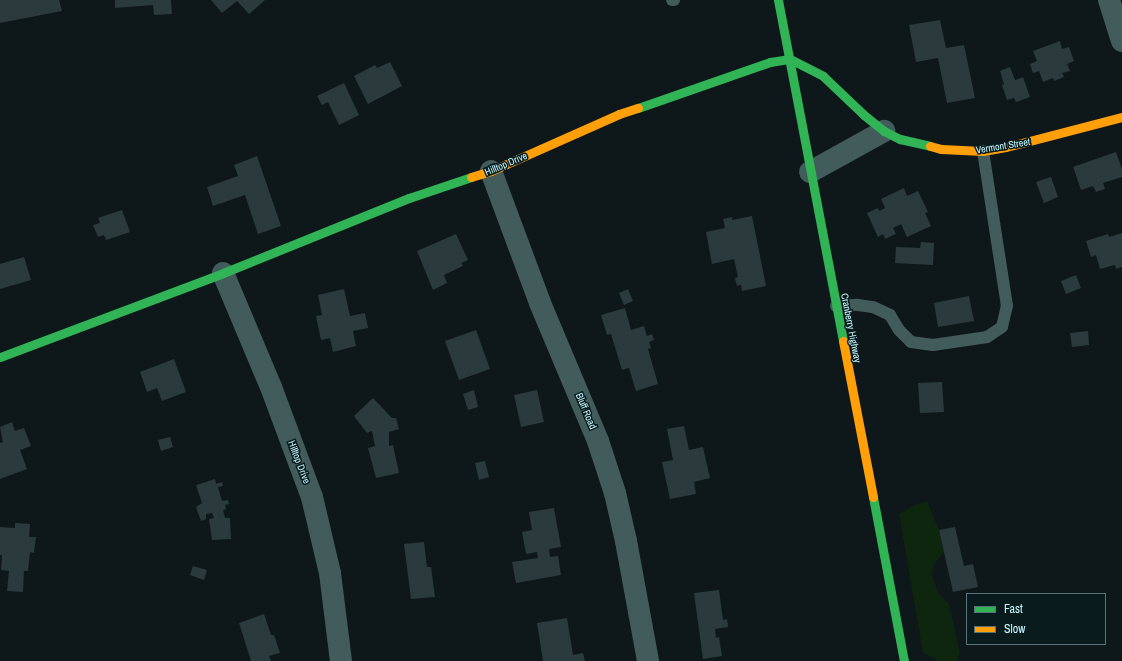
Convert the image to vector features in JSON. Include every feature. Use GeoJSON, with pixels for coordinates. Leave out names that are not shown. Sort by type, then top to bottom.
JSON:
{"type":"FeatureCollection","features":[{"type":"Feature","properties":{"kind":"street","name":"Cranberry Highway"},"geometry":{"type":"LineString","coordinates":[[778,0],[904,661]]}},
{"type":"Feature","properties":{"kind":"street"},"geometry":{"type":"LineString","coordinates":[[1109,0],[1122,41]]}},
{"type":"Feature","properties":{"kind":"street","name":"Vermont Street"},"geometry":{"type":"LineString","coordinates":[[790,59],[823,76],[864,116],[884,131],[900,139],[934,148],[983,151],[1031,142],[1122,117]]}},
{"type":"Feature","properties":{"kind":"street","name":"Hilltop Drive"},"geometry":{"type":"LineString","coordinates":[[0,356],[224,273],[409,198],[491,171],[619,114],[752,67],[790,59]]}},
{"type":"Feature","properties":{"kind":"street"},"geometry":{"type":"LineString","coordinates":[[810,172],[884,131]]}},
{"type":"Feature","properties":{"kind":"street","name":"Bluff Road"},"geometry":{"type":"LineString","coordinates":[[491,171],[540,303],[598,441],[615,493],[626,541],[648,661]]}},
{"type":"Feature","properties":{"kind":"street","name":"Hilltop Drive"},"geometry":{"type":"LineString","coordinates":[[224,273],[312,497],[330,573],[341,661]]}},
{"type":"Feature","properties":{"kind":"lane"},"geometry":{"type":"LineString","coordinates":[[836,306],[858,305],[873,307],[890,315],[899,330],[911,342],[933,345],[987,337],[1002,327],[1006,306],[983,151]]}},
{"type":"Feature","properties":{"kind":"green space"},"geometry":{"type":"Polygon","coordinates":[[[927,501],[939,530],[944,552],[934,564],[932,574],[938,593],[949,604],[960,653],[957,661],[940,661],[923,653],[899,514],[915,505],[927,501]]]}},
{"type":"Feature","properties":{"kind":"building"},"geometry":{"type":"Polygon","coordinates":[[[0,0],[59,0],[62,11],[0,23],[0,0]]]}},
{"type":"Feature","properties":{"kind":"building"},"geometry":{"type":"Polygon","coordinates":[[[115,0],[171,0],[172,14],[154,15],[153,5],[115,8],[115,0]]]}},
{"type":"Feature","properties":{"kind":"building"},"geometry":{"type":"Polygon","coordinates":[[[211,0],[265,0],[249,14],[237,1],[222,13],[211,0]]]}},
{"type":"Feature","properties":{"kind":"building"},"geometry":{"type":"Polygon","coordinates":[[[940,20],[946,48],[964,45],[975,98],[947,103],[938,58],[916,62],[909,25],[940,20]]]}},
{"type":"Feature","properties":{"kind":"building"},"geometry":{"type":"Polygon","coordinates":[[[1060,41],[1062,49],[1069,47],[1074,61],[1067,64],[1070,71],[1062,73],[1064,77],[1054,81],[1053,78],[1043,82],[1039,71],[1033,73],[1030,64],[1037,61],[1033,51],[1060,41]]]}},
{"type":"Feature","properties":{"kind":"building"},"geometry":{"type":"Polygon","coordinates":[[[390,62],[402,86],[368,104],[354,76],[375,65],[377,68],[390,62]]]}},
{"type":"Feature","properties":{"kind":"building"},"geometry":{"type":"Polygon","coordinates":[[[1010,67],[1015,80],[1023,77],[1030,97],[1016,102],[1014,98],[1007,100],[1002,85],[1004,84],[1000,71],[1010,67]]]}},
{"type":"Feature","properties":{"kind":"building"},"geometry":{"type":"Polygon","coordinates":[[[344,83],[359,115],[339,125],[328,102],[322,105],[317,96],[344,83]]]}},
{"type":"Feature","properties":{"kind":"building"},"geometry":{"type":"Polygon","coordinates":[[[1116,152],[1122,169],[1122,177],[1103,183],[1105,189],[1096,192],[1093,186],[1081,190],[1073,167],[1116,152]]]}},
{"type":"Feature","properties":{"kind":"building"},"geometry":{"type":"Polygon","coordinates":[[[257,156],[281,226],[258,234],[245,195],[213,206],[207,187],[238,176],[234,165],[257,156]]]}},
{"type":"Feature","properties":{"kind":"building"},"geometry":{"type":"Polygon","coordinates":[[[1051,177],[1058,197],[1044,203],[1036,182],[1051,177]]]}},
{"type":"Feature","properties":{"kind":"building"},"geometry":{"type":"Polygon","coordinates":[[[904,188],[907,196],[918,191],[928,212],[925,213],[931,226],[907,237],[901,224],[893,228],[896,234],[885,239],[883,234],[878,237],[867,213],[878,208],[879,211],[885,208],[881,199],[904,188]]]}},
{"type":"Feature","properties":{"kind":"building"},"geometry":{"type":"Polygon","coordinates":[[[122,210],[130,232],[106,240],[104,235],[98,237],[93,225],[100,223],[98,218],[122,210]]]}},
{"type":"Feature","properties":{"kind":"building"},"geometry":{"type":"Polygon","coordinates":[[[752,216],[766,286],[742,291],[741,285],[737,286],[735,278],[738,277],[734,259],[712,264],[706,232],[725,228],[723,219],[732,217],[732,220],[752,216]]]}},
{"type":"Feature","properties":{"kind":"building"},"geometry":{"type":"Polygon","coordinates":[[[1122,233],[1122,267],[1116,269],[1115,265],[1100,269],[1096,255],[1091,257],[1086,241],[1108,234],[1109,237],[1122,233]]]}},
{"type":"Feature","properties":{"kind":"building"},"geometry":{"type":"Polygon","coordinates":[[[456,234],[468,260],[461,263],[463,266],[444,275],[447,283],[433,290],[417,251],[456,234]]]}},
{"type":"Feature","properties":{"kind":"building"},"geometry":{"type":"Polygon","coordinates":[[[921,242],[934,243],[933,265],[895,263],[896,247],[920,248],[921,242]]]}},
{"type":"Feature","properties":{"kind":"building"},"geometry":{"type":"Polygon","coordinates":[[[24,257],[31,280],[0,289],[0,264],[24,257]]]}},
{"type":"Feature","properties":{"kind":"building"},"geometry":{"type":"Polygon","coordinates":[[[1076,275],[1081,288],[1066,294],[1061,281],[1076,275]]]}},
{"type":"Feature","properties":{"kind":"building"},"geometry":{"type":"Polygon","coordinates":[[[344,289],[350,316],[365,313],[368,328],[353,331],[356,346],[333,352],[330,338],[321,340],[316,316],[322,315],[318,295],[344,289]]]}},
{"type":"Feature","properties":{"kind":"building"},"geometry":{"type":"Polygon","coordinates":[[[628,289],[633,301],[624,305],[619,293],[628,289]]]}},
{"type":"Feature","properties":{"kind":"building"},"geometry":{"type":"Polygon","coordinates":[[[969,296],[974,321],[938,327],[934,303],[969,296]]]}},
{"type":"Feature","properties":{"kind":"building"},"geometry":{"type":"Polygon","coordinates":[[[625,308],[631,330],[644,326],[647,336],[652,334],[654,340],[649,342],[651,348],[648,349],[658,384],[636,391],[629,368],[622,370],[611,334],[607,335],[601,315],[625,308]]]}},
{"type":"Feature","properties":{"kind":"building"},"geometry":{"type":"Polygon","coordinates":[[[476,330],[490,369],[459,380],[445,341],[476,330]]]}},
{"type":"Feature","properties":{"kind":"building"},"geometry":{"type":"Polygon","coordinates":[[[1088,331],[1089,345],[1072,347],[1070,333],[1088,331]]]}},
{"type":"Feature","properties":{"kind":"building"},"geometry":{"type":"Polygon","coordinates":[[[174,359],[186,392],[162,401],[157,388],[147,392],[140,372],[174,359]]]}},
{"type":"Feature","properties":{"kind":"building"},"geometry":{"type":"Polygon","coordinates":[[[942,382],[944,412],[920,413],[918,383],[942,382]]]}},
{"type":"Feature","properties":{"kind":"building"},"geometry":{"type":"Polygon","coordinates":[[[474,390],[478,407],[468,410],[463,394],[474,390]]]}},
{"type":"Feature","properties":{"kind":"building"},"geometry":{"type":"Polygon","coordinates":[[[537,390],[544,422],[521,427],[514,395],[537,390]]]}},
{"type":"Feature","properties":{"kind":"building"},"geometry":{"type":"Polygon","coordinates":[[[373,398],[392,418],[396,418],[399,429],[389,432],[389,446],[393,445],[399,473],[376,478],[368,448],[375,446],[372,431],[367,433],[354,416],[373,398]]]}},
{"type":"Feature","properties":{"kind":"building"},"geometry":{"type":"Polygon","coordinates":[[[12,422],[15,431],[24,428],[31,446],[20,450],[27,469],[0,479],[0,443],[3,442],[0,427],[12,422]]]}},
{"type":"Feature","properties":{"kind":"building"},"geometry":{"type":"Polygon","coordinates":[[[684,426],[689,450],[703,447],[710,478],[694,482],[696,494],[670,499],[662,462],[673,460],[667,429],[684,426]]]}},
{"type":"Feature","properties":{"kind":"building"},"geometry":{"type":"Polygon","coordinates":[[[170,437],[173,447],[161,451],[158,440],[170,437]]]}},
{"type":"Feature","properties":{"kind":"building"},"geometry":{"type":"Polygon","coordinates":[[[485,461],[489,477],[479,480],[475,463],[485,461]]]}},
{"type":"Feature","properties":{"kind":"building"},"geometry":{"type":"Polygon","coordinates":[[[215,479],[216,484],[222,482],[223,486],[218,487],[222,501],[228,500],[229,504],[225,505],[226,509],[223,510],[225,518],[230,518],[231,539],[212,540],[209,519],[214,518],[212,513],[206,514],[206,519],[201,521],[196,507],[202,503],[196,485],[215,479]]]}},
{"type":"Feature","properties":{"kind":"building"},"geometry":{"type":"Polygon","coordinates":[[[554,508],[561,547],[549,549],[550,557],[558,556],[561,575],[516,583],[512,562],[538,558],[537,552],[526,554],[522,532],[532,530],[529,512],[554,508]]]}},
{"type":"Feature","properties":{"kind":"building"},"geometry":{"type":"Polygon","coordinates":[[[15,523],[30,524],[29,537],[36,537],[34,553],[30,552],[28,571],[24,571],[23,592],[7,591],[9,571],[1,570],[2,555],[0,555],[0,527],[15,528],[15,523]]]}},
{"type":"Feature","properties":{"kind":"building"},"geometry":{"type":"Polygon","coordinates":[[[955,527],[964,566],[973,564],[978,587],[953,592],[939,530],[955,527]]]}},
{"type":"Feature","properties":{"kind":"building"},"geometry":{"type":"Polygon","coordinates":[[[424,542],[427,567],[431,567],[435,597],[411,599],[404,544],[424,542]]]}},
{"type":"Feature","properties":{"kind":"building"},"geometry":{"type":"Polygon","coordinates":[[[193,566],[207,570],[204,580],[190,575],[193,566]]]}},
{"type":"Feature","properties":{"kind":"building"},"geometry":{"type":"Polygon","coordinates":[[[719,590],[723,620],[727,619],[728,627],[715,629],[716,638],[719,637],[722,656],[703,659],[694,593],[719,590]]]}},
{"type":"Feature","properties":{"kind":"building"},"geometry":{"type":"Polygon","coordinates":[[[264,614],[271,635],[274,635],[280,653],[269,656],[271,661],[251,661],[239,623],[264,614]]]}},
{"type":"Feature","properties":{"kind":"building"},"geometry":{"type":"Polygon","coordinates":[[[567,618],[573,655],[583,653],[585,661],[543,661],[537,623],[567,618]]]}},
{"type":"Feature","properties":{"kind":"traffic: fast"},"geometry":{"type":"LineString","coordinates":[[778,0],[843,341]]}},
{"type":"Feature","properties":{"kind":"traffic: fast"},"geometry":{"type":"LineString","coordinates":[[638,108],[770,62],[790,59],[823,76],[864,115],[884,131],[900,139],[930,146]]}},
{"type":"Feature","properties":{"kind":"traffic: fast"},"geometry":{"type":"LineString","coordinates":[[0,357],[223,273],[409,198],[471,177]]}},
{"type":"Feature","properties":{"kind":"traffic: fast"},"geometry":{"type":"LineString","coordinates":[[873,497],[904,661]]}},
{"type":"Feature","properties":{"kind":"traffic: slow"},"geometry":{"type":"LineString","coordinates":[[471,177],[491,171],[619,114],[638,108]]}},
{"type":"Feature","properties":{"kind":"traffic: slow"},"geometry":{"type":"LineString","coordinates":[[930,146],[941,149],[983,151],[1006,147],[1122,117]]}},
{"type":"Feature","properties":{"kind":"traffic: slow"},"geometry":{"type":"LineString","coordinates":[[843,341],[873,497]]}}]}
